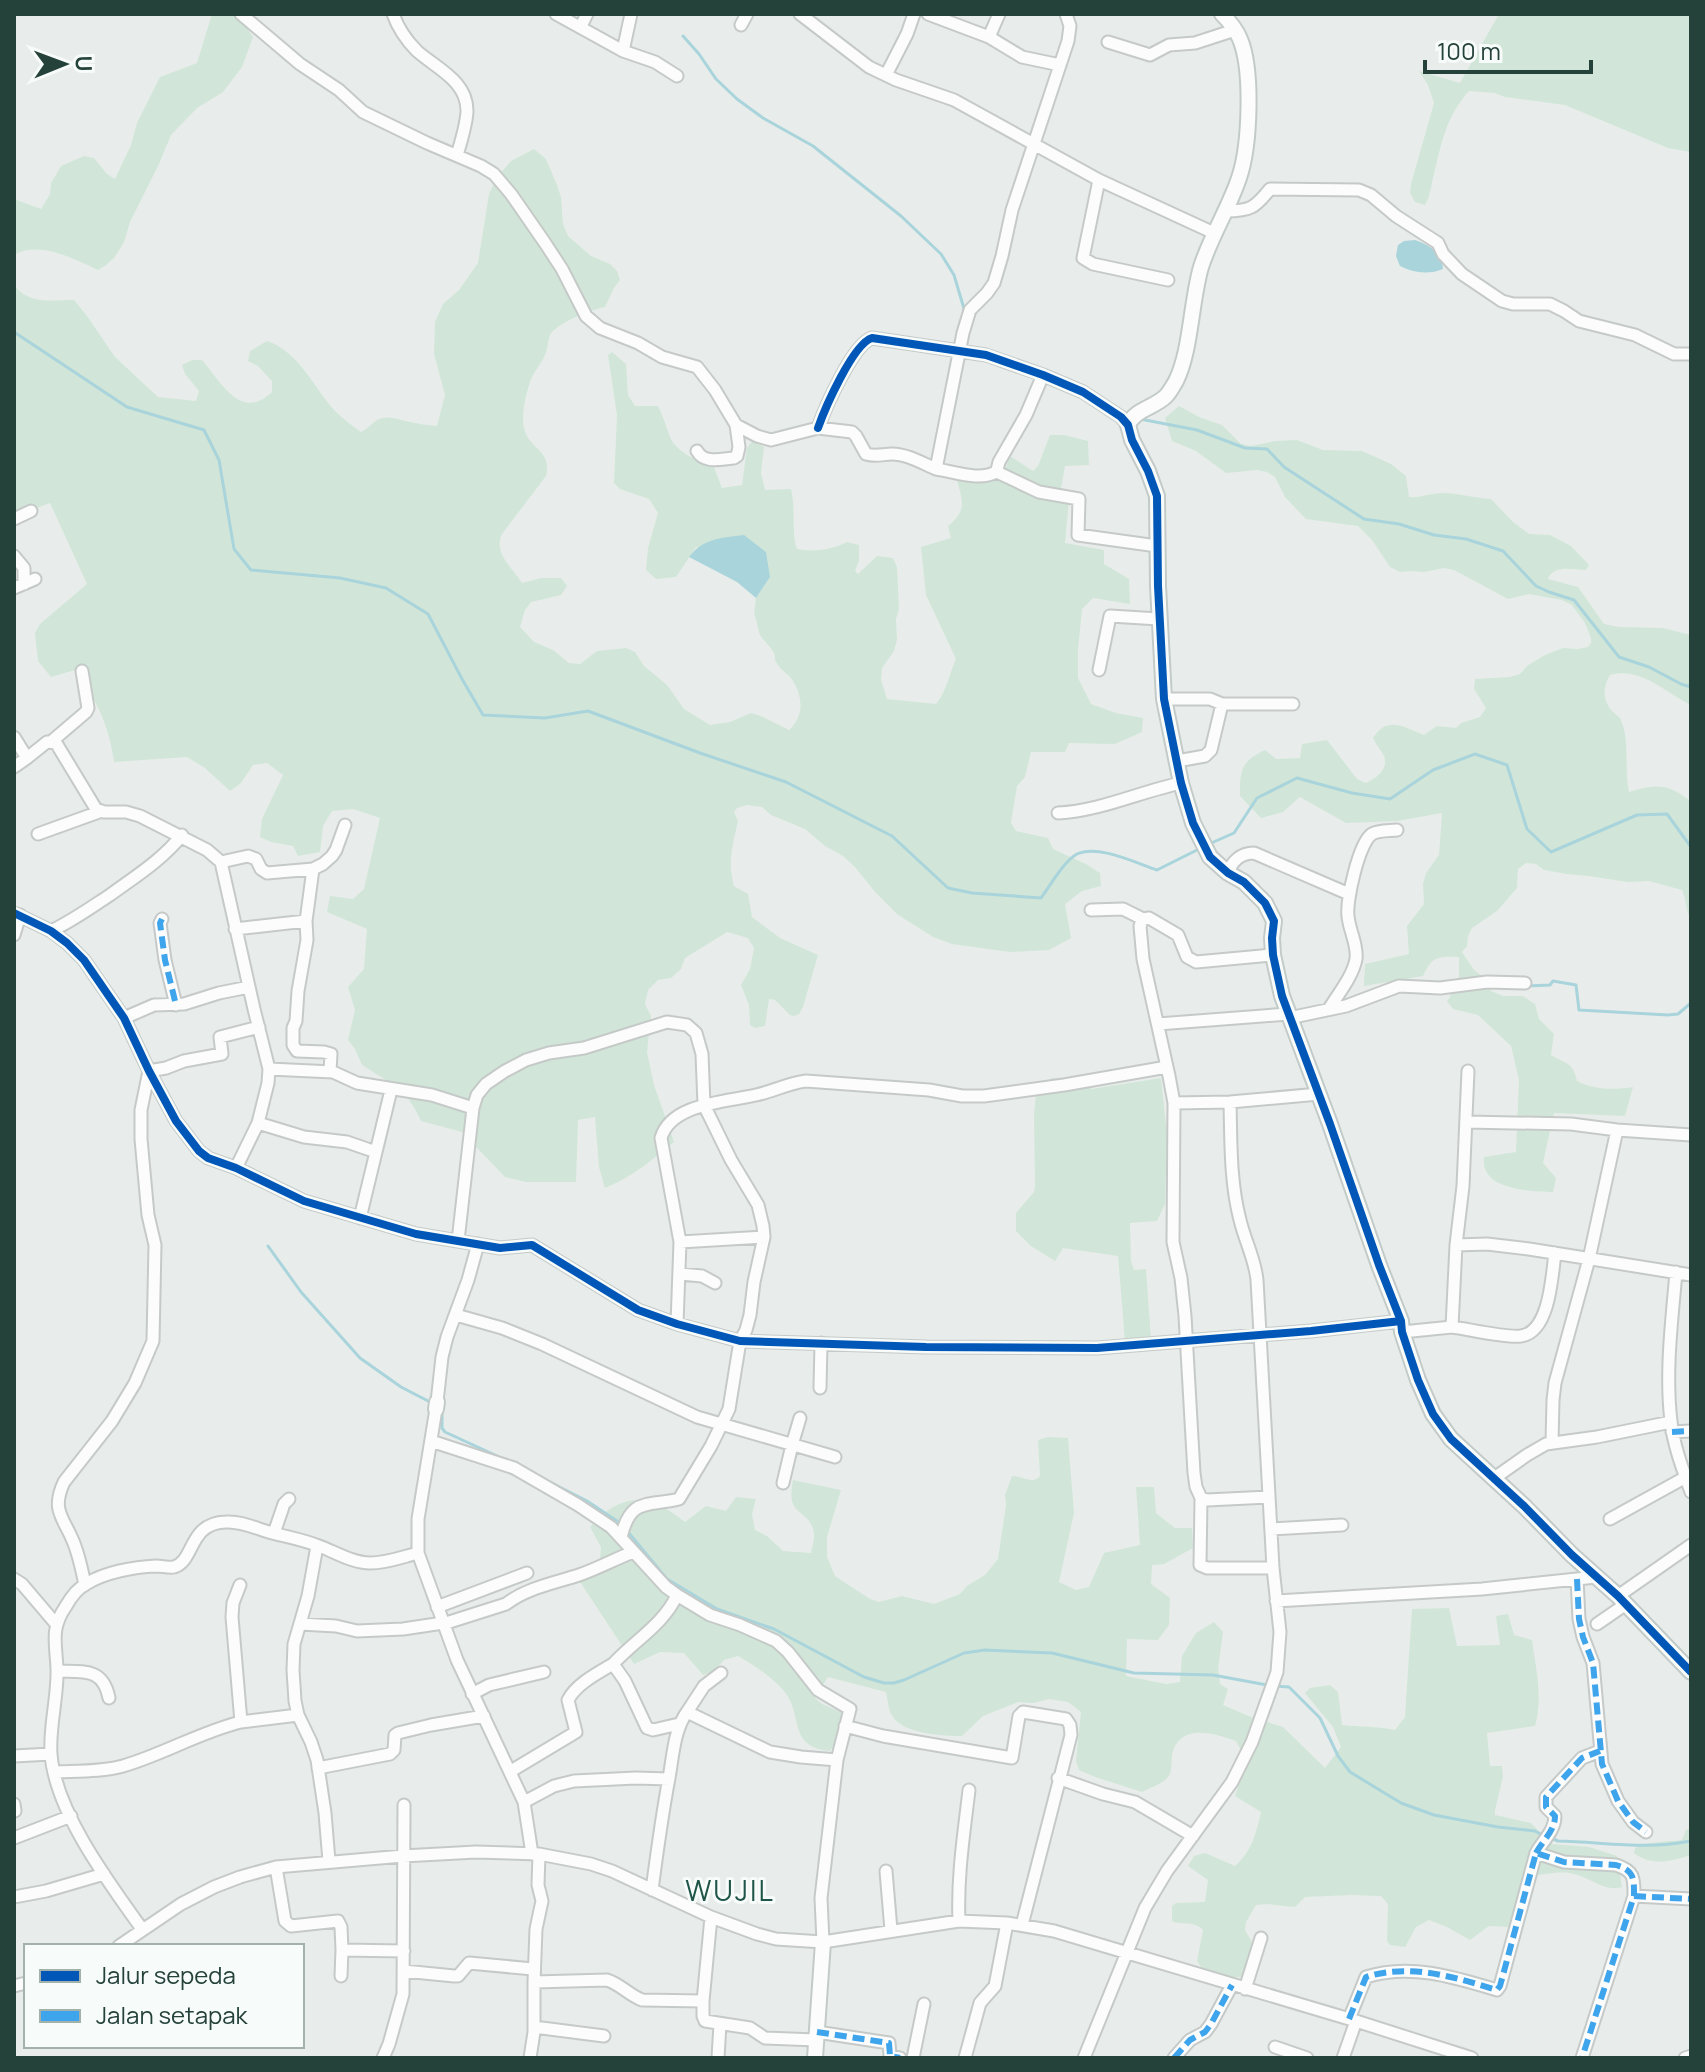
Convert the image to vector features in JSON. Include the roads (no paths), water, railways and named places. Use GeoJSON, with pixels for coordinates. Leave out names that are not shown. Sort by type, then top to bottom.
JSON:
{"type":"FeatureCollection","features":[{"type":"Feature","properties":{"kind":"street"},"geometry":{"type":"LineString","coordinates":[[241,14],[363,112],[488,170],[511,194],[545,243],[581,308],[593,323],[662,357],[697,367],[736,425],[739,447],[734,458],[707,459],[697,451]]}},
{"type":"Feature","properties":{"kind":"street"},"geometry":{"type":"LineString","coordinates":[[393,14],[408,41],[450,76],[463,94],[467,111],[457,155]]}},
{"type":"Feature","properties":{"kind":"street"},"geometry":{"type":"LineString","coordinates":[[556,14],[603,41],[655,62],[677,76]]}},
{"type":"Feature","properties":{"kind":"street"},"geometry":{"type":"LineString","coordinates":[[581,26],[587,14]]}},
{"type":"Feature","properties":{"kind":"street"},"geometry":{"type":"LineString","coordinates":[[623,51],[631,14]]}},
{"type":"Feature","properties":{"kind":"street"},"geometry":{"type":"LineString","coordinates":[[800,14],[869,67],[954,100],[1099,180],[1214,233]]}},
{"type":"Feature","properties":{"kind":"street"},"geometry":{"type":"LineString","coordinates":[[886,75],[914,14]]}},
{"type":"Feature","properties":{"kind":"street"},"geometry":{"type":"LineString","coordinates":[[928,14],[989,37],[1022,57],[1060,65]]}},
{"type":"Feature","properties":{"kind":"street"},"geometry":{"type":"LineString","coordinates":[[989,37],[999,14]]}},
{"type":"Feature","properties":{"kind":"street"},"geometry":{"type":"LineString","coordinates":[[936,469],[970,310],[994,283],[1012,210],[1070,31],[1066,14]]}},
{"type":"Feature","properties":{"kind":"street"},"geometry":{"type":"LineString","coordinates":[[1130,421],[1167,395],[1178,376],[1201,267],[1245,161],[1248,130],[1245,62],[1241,41],[1222,14]]}},
{"type":"Feature","properties":{"kind":"street"},"geometry":{"type":"LineString","coordinates":[[1108,42],[1150,55],[1169,45],[1195,43],[1235,30]]}},
{"type":"Feature","properties":{"kind":"street"},"geometry":{"type":"LineString","coordinates":[[1099,180],[1083,258],[1093,264],[1168,280]]}},
{"type":"Feature","properties":{"kind":"street"},"geometry":{"type":"LineString","coordinates":[[1226,211],[1254,208],[1270,189],[1359,190],[1371,195],[1396,216],[1438,243],[1443,254],[1462,274],[1502,301],[1550,304],[1579,321],[1635,335],[1674,354],[1691,354]]}},
{"type":"Feature","properties":{"kind":"street"},"geometry":{"type":"LineString","coordinates":[[819,423],[838,380],[867,339],[986,355],[1083,392],[1130,421]]}},
{"type":"Feature","properties":{"kind":"street"},"geometry":{"type":"LineString","coordinates":[[998,471],[999,462],[1026,415],[1043,375]]}},
{"type":"Feature","properties":{"kind":"street"},"geometry":{"type":"LineString","coordinates":[[1130,421],[1132,440],[1156,488],[1164,699],[1181,783],[1193,823],[1210,857],[1244,882],[1265,903],[1274,921],[1273,955],[1288,1016],[1319,1094],[1418,1380],[1433,1414],[1451,1439],[1622,1600],[1691,1672]]}},
{"type":"Feature","properties":{"kind":"street"},"geometry":{"type":"LineString","coordinates":[[736,425],[768,440],[819,423],[852,432],[870,456],[894,454],[936,469],[979,477],[987,477],[998,471]]}},
{"type":"Feature","properties":{"kind":"street"},"geometry":{"type":"LineString","coordinates":[[998,471],[1039,492],[1079,499],[1078,535],[1157,546]]}},
{"type":"Feature","properties":{"kind":"street"},"geometry":{"type":"LineString","coordinates":[[14,519],[31,511]]}},
{"type":"Feature","properties":{"kind":"street"},"geometry":{"type":"LineString","coordinates":[[14,556],[24,568],[24,584]]}},
{"type":"Feature","properties":{"kind":"street"},"geometry":{"type":"LineString","coordinates":[[1099,670],[1110,616],[1159,619]]}},
{"type":"Feature","properties":{"kind":"street"},"geometry":{"type":"LineString","coordinates":[[14,767],[43,744],[52,741],[86,712],[82,671]]}},
{"type":"Feature","properties":{"kind":"street"},"geometry":{"type":"LineString","coordinates":[[1164,699],[1210,699],[1222,704],[1293,704]]}},
{"type":"Feature","properties":{"kind":"street"},"geometry":{"type":"LineString","coordinates":[[1177,761],[1205,756],[1211,750],[1222,704]]}},
{"type":"Feature","properties":{"kind":"street"},"geometry":{"type":"LineString","coordinates":[[14,737],[27,758]]}},
{"type":"Feature","properties":{"kind":"street"},"geometry":{"type":"LineString","coordinates":[[52,741],[59,747],[99,812]]}},
{"type":"Feature","properties":{"kind":"street"},"geometry":{"type":"LineString","coordinates":[[1058,813],[1094,809],[1181,783]]}},
{"type":"Feature","properties":{"kind":"street"},"geometry":{"type":"LineString","coordinates":[[38,834],[99,812],[133,813],[182,835],[221,862],[269,1069],[258,1123],[236,1168]]}},
{"type":"Feature","properties":{"kind":"street"},"geometry":{"type":"LineString","coordinates":[[221,862],[253,856],[267,873],[313,869],[332,856],[345,825]]}},
{"type":"Feature","properties":{"kind":"street"},"geometry":{"type":"LineString","coordinates":[[1329,1009],[1356,960],[1348,919],[1349,894],[1363,848],[1369,836],[1376,832],[1397,830]]}},
{"type":"Feature","properties":{"kind":"street"},"geometry":{"type":"LineString","coordinates":[[51,931],[72,921],[151,866],[182,835]]}},
{"type":"Feature","properties":{"kind":"street"},"geometry":{"type":"LineString","coordinates":[[1228,873],[1239,856],[1254,853],[1349,894]]}},
{"type":"Feature","properties":{"kind":"street"},"geometry":{"type":"LineString","coordinates":[[313,869],[293,1045],[297,1051],[331,1054],[330,1071]]}},
{"type":"Feature","properties":{"kind":"street"},"geometry":{"type":"LineString","coordinates":[[1091,910],[1123,909],[1143,919],[1149,918],[1175,932],[1187,957],[1196,962],[1273,955]]}},
{"type":"Feature","properties":{"kind":"street"},"geometry":{"type":"LineString","coordinates":[[14,935],[17,914],[51,931],[84,960],[124,1018],[176,1121],[208,1158],[304,1201],[416,1234],[508,1248],[532,1245],[657,1318],[740,1341],[1063,1349],[1401,1326],[1452,1327],[1519,1337],[1531,1332],[1544,1315],[1555,1253]]}},
{"type":"Feature","properties":{"kind":"street"},"geometry":{"type":"LineString","coordinates":[[162,919],[165,960],[176,1005]]}},
{"type":"Feature","properties":{"kind":"street"},"geometry":{"type":"LineString","coordinates":[[1143,919],[1140,926],[1143,959],[1174,1103],[1173,1242],[1181,1278],[1188,1340],[1194,1473],[1201,1498],[1200,1565],[1207,1568],[1273,1568]]}},
{"type":"Feature","properties":{"kind":"street"},"geometry":{"type":"LineString","coordinates":[[235,929],[306,921]]}},
{"type":"Feature","properties":{"kind":"street"},"geometry":{"type":"LineString","coordinates":[[1158,1024],[1288,1016],[1346,1006],[1399,986],[1440,988],[1487,982],[1525,983]]}},
{"type":"Feature","properties":{"kind":"street"},"geometry":{"type":"LineString","coordinates":[[124,1018],[154,1005],[176,1005],[249,987]]}},
{"type":"Feature","properties":{"kind":"street"},"geometry":{"type":"LineString","coordinates":[[458,1241],[473,1108],[477,1095],[486,1084],[526,1060],[549,1053],[584,1048],[667,1022],[692,1028],[702,1054],[704,1105],[758,1205],[764,1237],[750,1315],[740,1341],[729,1409],[722,1424],[679,1499],[638,1507],[631,1512],[621,1537]]}},
{"type":"Feature","properties":{"kind":"street"},"geometry":{"type":"LineString","coordinates":[[149,1071],[222,1054],[220,1037],[259,1027]]}},
{"type":"Feature","properties":{"kind":"street"},"geometry":{"type":"LineString","coordinates":[[677,1324],[680,1242],[661,1138],[671,1122],[688,1111],[760,1094],[795,1082],[984,1096],[1167,1067]]}},
{"type":"Feature","properties":{"kind":"street"},"geometry":{"type":"LineString","coordinates":[[269,1069],[330,1071],[357,1083],[432,1095],[473,1108]]}},
{"type":"Feature","properties":{"kind":"street"},"geometry":{"type":"LineString","coordinates":[[85,1585],[73,1542],[60,1518],[60,1492],[64,1482],[112,1421],[135,1383],[148,1355],[154,1328],[155,1245],[148,1215],[141,1139],[141,1110],[149,1071]]}},
{"type":"Feature","properties":{"kind":"street"},"geometry":{"type":"LineString","coordinates":[[1452,1327],[1468,1071]]}},
{"type":"Feature","properties":{"kind":"street"},"geometry":{"type":"LineString","coordinates":[[360,1218],[391,1090]]}},
{"type":"Feature","properties":{"kind":"street"},"geometry":{"type":"LineString","coordinates":[[1174,1103],[1230,1102],[1319,1094]]}},
{"type":"Feature","properties":{"kind":"street"},"geometry":{"type":"LineString","coordinates":[[1084,2058],[1145,1908],[1167,1871],[1232,1782],[1252,1742],[1277,1672],[1280,1632],[1273,1568],[1256,1270],[1240,1220],[1233,1183],[1230,1102]]}},
{"type":"Feature","properties":{"kind":"street"},"geometry":{"type":"LineString","coordinates":[[1466,1122],[1561,1124],[1691,1135]]}},
{"type":"Feature","properties":{"kind":"street"},"geometry":{"type":"LineString","coordinates":[[258,1123],[304,1137],[347,1142],[376,1152]]}},
{"type":"Feature","properties":{"kind":"street"},"geometry":{"type":"LineString","coordinates":[[1552,1442],[1555,1383],[1589,1259],[1617,1130]]}},
{"type":"Feature","properties":{"kind":"street"},"geometry":{"type":"LineString","coordinates":[[680,1242],[764,1237]]}},
{"type":"Feature","properties":{"kind":"street"},"geometry":{"type":"LineString","coordinates":[[478,1244],[442,1357],[418,1519],[418,1553],[472,1694],[524,1802],[536,1854],[542,1905],[536,1929],[534,2027],[530,2058]]}},
{"type":"Feature","properties":{"kind":"street"},"geometry":{"type":"LineString","coordinates":[[1456,1245],[1487,1244],[1691,1275]]}},
{"type":"Feature","properties":{"kind":"street"},"geometry":{"type":"LineString","coordinates":[[1676,1272],[1669,1379],[1672,1427],[1691,1492]]}},
{"type":"Feature","properties":{"kind":"street"},"geometry":{"type":"LineString","coordinates":[[680,1274],[702,1276],[715,1283]]}},
{"type":"Feature","properties":{"kind":"street"},"geometry":{"type":"LineString","coordinates":[[456,1315],[542,1344],[676,1408],[835,1457]]}},
{"type":"Feature","properties":{"kind":"street"},"geometry":{"type":"LineString","coordinates":[[820,1388],[821,1343]]}},
{"type":"Feature","properties":{"kind":"street"},"geometry":{"type":"LineString","coordinates":[[783,1483],[800,1418]]}},
{"type":"Feature","properties":{"kind":"street"},"geometry":{"type":"LineString","coordinates":[[1493,1479],[1552,1442],[1672,1427],[1691,1431]]}},
{"type":"Feature","properties":{"kind":"street"},"geometry":{"type":"LineString","coordinates":[[431,1441],[514,1468],[578,1505],[611,1527],[666,1587],[710,1615],[776,1641],[818,1690],[850,1709],[837,1760],[821,1898],[823,1942],[815,2058]]}},
{"type":"Feature","properties":{"kind":"street"},"geometry":{"type":"LineString","coordinates":[[1610,1519],[1686,1477]]}},
{"type":"Feature","properties":{"kind":"street"},"geometry":{"type":"LineString","coordinates":[[1201,1498],[1269,1497]]}},
{"type":"Feature","properties":{"kind":"street"},"geometry":{"type":"LineString","coordinates":[[274,1533],[284,1504],[289,1499]]}},
{"type":"Feature","properties":{"kind":"street"},"geometry":{"type":"LineString","coordinates":[[142,1929],[104,1874],[64,1803],[51,1754],[57,1671],[56,1624],[73,1595],[85,1585],[113,1573],[155,1566],[174,1567],[181,1563],[202,1530],[220,1522],[243,1524],[367,1563],[418,1553]]}},
{"type":"Feature","properties":{"kind":"street"},"geometry":{"type":"LineString","coordinates":[[1271,1529],[1342,1525]]}},
{"type":"Feature","properties":{"kind":"street"},"geometry":{"type":"LineString","coordinates":[[1597,1624],[1691,1545]]}},
{"type":"Feature","properties":{"kind":"street"},"geometry":{"type":"LineString","coordinates":[[317,1546],[308,1596],[294,1644],[293,1670],[298,1715],[311,1742],[318,1768],[329,1861]]}},
{"type":"Feature","properties":{"kind":"street"},"geometry":{"type":"LineString","coordinates":[[300,1624],[367,1631],[443,1623],[506,1604],[538,1587],[583,1573],[633,1552]]}},
{"type":"Feature","properties":{"kind":"street"},"geometry":{"type":"LineString","coordinates":[[437,1607],[527,1573]]}},
{"type":"Feature","properties":{"kind":"street"},"geometry":{"type":"LineString","coordinates":[[1276,1601],[1482,1589],[1596,1577]]}},
{"type":"Feature","properties":{"kind":"street"},"geometry":{"type":"LineString","coordinates":[[14,1579],[22,1584],[56,1624]]}},
{"type":"Feature","properties":{"kind":"street"},"geometry":{"type":"LineString","coordinates":[[1577,1579],[1579,1619],[1593,1663],[1602,1764],[1618,1801],[1633,1822],[1646,1832]]}},
{"type":"Feature","properties":{"kind":"street"},"geometry":{"type":"LineString","coordinates":[[240,1585],[233,1603],[232,1617],[241,1722]]}},
{"type":"Feature","properties":{"kind":"street"},"geometry":{"type":"LineString","coordinates":[[511,1771],[576,1732],[569,1696],[613,1664],[659,1622],[677,1595]]}},
{"type":"Feature","properties":{"kind":"street"},"geometry":{"type":"LineString","coordinates":[[613,1664],[625,1681],[647,1728],[653,1730],[679,1724]]}},
{"type":"Feature","properties":{"kind":"street"},"geometry":{"type":"LineString","coordinates":[[57,1671],[94,1674],[107,1686],[109,1698]]}},
{"type":"Feature","properties":{"kind":"street"},"geometry":{"type":"LineString","coordinates":[[472,1694],[489,1685],[544,1672]]}},
{"type":"Feature","properties":{"kind":"street"},"geometry":{"type":"LineString","coordinates":[[652,1890],[679,1724],[704,1686],[721,1673]]}},
{"type":"Feature","properties":{"kind":"street"},"geometry":{"type":"LineString","coordinates":[[687,1712],[770,1752],[837,1760]]}},
{"type":"Feature","properties":{"kind":"street"},"geometry":{"type":"LineString","coordinates":[[845,1726],[883,1736],[1012,1758],[1019,1716],[1023,1712],[1066,1719],[1071,1735],[1022,1925]]}},
{"type":"Feature","properties":{"kind":"street"},"geometry":{"type":"LineString","coordinates":[[55,1772],[122,1767],[215,1729],[241,1722],[298,1715]]}},
{"type":"Feature","properties":{"kind":"street"},"geometry":{"type":"LineString","coordinates":[[318,1768],[390,1754],[398,1733],[484,1716]]}},
{"type":"Feature","properties":{"kind":"street"},"geometry":{"type":"LineString","coordinates":[[1343,2058],[1366,1977],[1385,1972],[1421,1971],[1497,1990],[1539,1849],[1553,1830],[1555,1816],[1546,1807],[1546,1797],[1582,1758],[1600,1751]]}},
{"type":"Feature","properties":{"kind":"street"},"geometry":{"type":"LineString","coordinates":[[14,1756],[51,1754]]}},
{"type":"Feature","properties":{"kind":"street"},"geometry":{"type":"LineString","coordinates":[[1058,1778],[1135,1802],[1193,1836]]}},
{"type":"Feature","properties":{"kind":"street"},"geometry":{"type":"LineString","coordinates":[[524,1802],[554,1786],[574,1781],[669,1779]]}},
{"type":"Feature","properties":{"kind":"street"},"geometry":{"type":"LineString","coordinates":[[959,1921],[961,1854],[969,1790]]}},
{"type":"Feature","properties":{"kind":"street"},"geometry":{"type":"LineString","coordinates":[[383,2058],[403,1994],[404,1805]]}},
{"type":"Feature","properties":{"kind":"street"},"geometry":{"type":"LineString","coordinates":[[14,1838],[71,1816]]}},
{"type":"Feature","properties":{"kind":"street"},"geometry":{"type":"LineString","coordinates":[[1539,1849],[1564,1862],[1623,1867],[1634,1879],[1634,1896],[1582,2058]]}},
{"type":"Feature","properties":{"kind":"street"},"geometry":{"type":"LineString","coordinates":[[122,1944],[181,1904],[214,1887],[276,1867],[476,1852],[536,1854],[612,1871],[711,1917],[766,1937],[823,1942],[959,1921],[1007,1923],[1068,1934],[1472,2058]]}},
{"type":"Feature","properties":{"kind":"street"},"geometry":{"type":"LineString","coordinates":[[276,1867],[285,1921],[291,1926],[338,1921],[341,1927],[341,1976]]}},
{"type":"Feature","properties":{"kind":"street"},"geometry":{"type":"LineString","coordinates":[[886,1871],[891,1930]]}},
{"type":"Feature","properties":{"kind":"street"},"geometry":{"type":"LineString","coordinates":[[14,1897],[104,1874]]}},
{"type":"Feature","properties":{"kind":"street"},"geometry":{"type":"LineString","coordinates":[[1634,1896],[1691,1899]]}},
{"type":"Feature","properties":{"kind":"street"},"geometry":{"type":"LineString","coordinates":[[711,1917],[703,2020],[750,2028],[765,2038],[817,2036],[888,2042],[890,2056],[900,2058]]}},
{"type":"Feature","properties":{"kind":"street"},"geometry":{"type":"LineString","coordinates":[[965,2058],[980,2003],[995,1986],[1007,1923]]}},
{"type":"Feature","properties":{"kind":"street"},"geometry":{"type":"LineString","coordinates":[[1245,1989],[1261,1938]]}},
{"type":"Feature","properties":{"kind":"street"},"geometry":{"type":"LineString","coordinates":[[342,1950],[404,1951]]}},
{"type":"Feature","properties":{"kind":"street"},"geometry":{"type":"LineString","coordinates":[[404,1971],[454,1976],[469,1963],[533,1975],[607,1980],[642,2000],[703,2001]]}},
{"type":"Feature","properties":{"kind":"street"},"geometry":{"type":"LineString","coordinates":[[1174,2058],[1190,2040],[1205,2032],[1232,1985]]}},
{"type":"Feature","properties":{"kind":"street"},"geometry":{"type":"LineString","coordinates":[[913,2058],[924,2004]]}},
{"type":"Feature","properties":{"kind":"street"},"geometry":{"type":"LineString","coordinates":[[718,2058],[720,2024]]}},
{"type":"Feature","properties":{"kind":"street"},"geometry":{"type":"LineString","coordinates":[[534,2027],[604,2036]]}},
{"type":"Feature","properties":{"kind":"street"},"geometry":{"type":"LineString","coordinates":[[1275,2047],[1307,2058]]}},
{"type":"Feature","properties":{"kind":"street"},"geometry":{"type":"LineString","coordinates":[[1685,2058],[1691,2056]]}},
{"type":"Feature","properties":{"kind":"water"},"geometry":{"type":"Polygon","coordinates":[[[1415,240],[1434,250],[1443,269],[1421,272],[1400,266],[1396,256],[1398,245],[1415,240]]]}},
{"type":"Feature","properties":{"kind":"water"},"geometry":{"type":"Polygon","coordinates":[[[744,535],[766,552],[770,577],[756,598],[737,582],[689,557],[707,542],[744,535]]]}},
{"type":"Feature","properties":{"kind":"waterway"},"geometry":{"type":"LineString","coordinates":[[683,36],[716,79],[737,99],[763,118],[813,146],[901,216],[941,254],[954,275],[965,312]]}},
{"type":"Feature","properties":{"kind":"waterway"},"geometry":{"type":"LineString","coordinates":[[14,332],[127,407],[204,430],[219,460],[234,549],[251,570],[340,578],[386,588],[428,614],[483,715],[545,718],[588,711],[786,782],[892,836],[948,888],[972,893],[1041,898],[1067,862],[1077,854],[1086,852],[1117,856],[1157,870],[1199,849]]}},
{"type":"Feature","properties":{"kind":"waterway"},"geometry":{"type":"LineString","coordinates":[[1140,419],[1197,430],[1245,448],[1267,449],[1284,467],[1364,519],[1466,539],[1503,551],[1536,586],[1574,600],[1619,657],[1691,687]]}},
{"type":"Feature","properties":{"kind":"waterway"},"geometry":{"type":"LineString","coordinates":[[1209,844],[1234,833],[1257,798],[1297,778],[1352,793],[1390,799],[1433,770],[1475,754],[1507,765],[1527,829],[1551,852],[1637,815],[1667,814],[1691,847]]}},
{"type":"Feature","properties":{"kind":"waterway"},"geometry":{"type":"LineString","coordinates":[[1527,986],[1550,985],[1553,981],[1576,985],[1579,1010],[1668,1015],[1678,1014],[1691,1003]]}},
{"type":"Feature","properties":{"kind":"waterway"},"geometry":{"type":"LineString","coordinates":[[268,1246],[301,1292],[360,1358],[401,1387],[430,1402]]}},
{"type":"Feature","properties":{"kind":"waterway"},"geometry":{"type":"LineString","coordinates":[[442,1410],[442,1428],[445,1432],[508,1461]]}},
{"type":"Feature","properties":{"kind":"waterway"},"geometry":{"type":"LineString","coordinates":[[540,1477],[587,1501],[620,1523]]}},
{"type":"Feature","properties":{"kind":"waterway"},"geometry":{"type":"LineString","coordinates":[[628,1532],[667,1579],[717,1609],[774,1629],[864,1677],[884,1683],[904,1680],[964,1653],[985,1650],[1052,1653],[1134,1673],[1213,1675],[1267,1685]]}},
{"type":"Feature","properties":{"kind":"waterway"},"geometry":{"type":"LineString","coordinates":[[1274,1686],[1289,1687],[1320,1718],[1338,1756],[1350,1772],[1401,1803],[1434,1815],[1535,1831],[1544,1836]]}},
{"type":"Feature","properties":{"kind":"waterway"},"geometry":{"type":"LineString","coordinates":[[1551,1838],[1558,1841],[1641,1845],[1691,1841]]}},
{"type":"Feature","properties":{"kind":"district","name":"WUJIL"},"geometry":{"type":"Point","coordinates":[730,1890]}}]}
